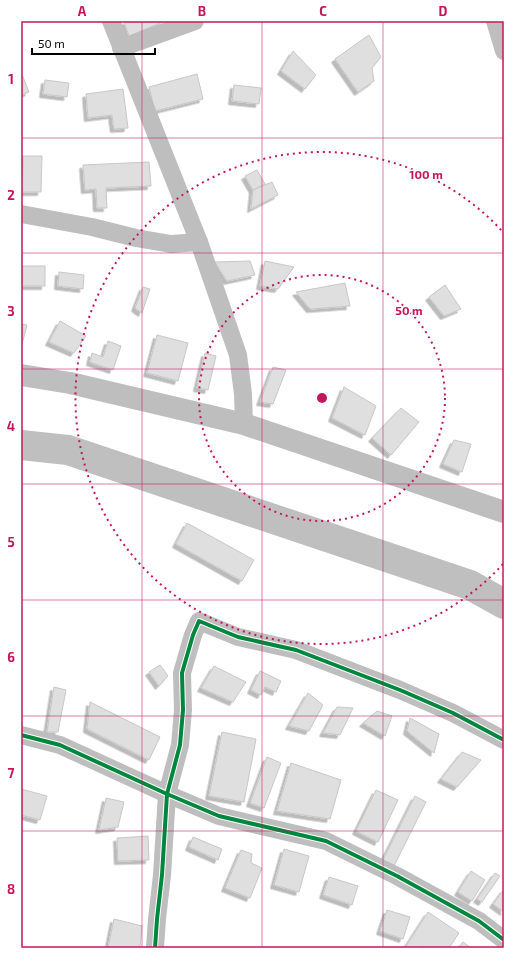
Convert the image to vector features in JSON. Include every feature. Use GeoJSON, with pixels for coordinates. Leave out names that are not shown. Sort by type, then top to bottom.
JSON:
{"type":"FeatureCollection","features":[{"type":"Feature","properties":{"kind":"street"},"geometry":{"type":"LineString","coordinates":[[111,21],[199,242],[238,355],[243,394],[244,424]]}},
{"type":"Feature","properties":{"kind":"street"},"geometry":{"type":"LineString","coordinates":[[121,48],[195,21]]}},
{"type":"Feature","properties":{"kind":"street"},"geometry":{"type":"LineString","coordinates":[[495,21],[504,51]]}},
{"type":"Feature","properties":{"kind":"street"},"geometry":{"type":"LineString","coordinates":[[21,214],[171,244],[199,242]]}},
{"type":"Feature","properties":{"kind":"street"},"geometry":{"type":"LineString","coordinates":[[21,375],[70,382],[244,424],[504,512]]}},
{"type":"Feature","properties":{"kind":"street"},"geometry":{"type":"LineString","coordinates":[[155,948],[162,875],[167,794],[180,745],[183,710],[182,673],[193,635],[199,621],[238,637],[296,650],[400,690],[453,713],[504,740]]}},
{"type":"Feature","properties":{"kind":"street"},"geometry":{"type":"LineString","coordinates":[[21,735],[60,746],[219,816],[326,841],[397,876],[479,921],[504,940]]}},
{"type":"Feature","properties":{"kind":"building"},"geometry":{"type":"Polygon","coordinates":[[[124,21],[165,21],[129,36],[124,21]]]}},
{"type":"Feature","properties":{"kind":"building"},"geometry":{"type":"Polygon","coordinates":[[[369,35],[381,57],[372,68],[374,81],[358,92],[335,59],[369,35]]]}},
{"type":"Feature","properties":{"kind":"building"},"geometry":{"type":"Polygon","coordinates":[[[293,51],[316,75],[305,89],[281,71],[293,51]]]}},
{"type":"Feature","properties":{"kind":"building"},"geometry":{"type":"Polygon","coordinates":[[[21,72],[29,92],[21,95],[21,72]]]}},
{"type":"Feature","properties":{"kind":"building"},"geometry":{"type":"Polygon","coordinates":[[[197,74],[203,99],[155,111],[149,87],[197,74]]]}},
{"type":"Feature","properties":{"kind":"building"},"geometry":{"type":"Polygon","coordinates":[[[45,80],[69,83],[67,97],[43,94],[45,80]]]}},
{"type":"Feature","properties":{"kind":"building"},"geometry":{"type":"Polygon","coordinates":[[[234,85],[261,88],[259,104],[232,101],[234,85]]]}},
{"type":"Feature","properties":{"kind":"building"},"geometry":{"type":"Polygon","coordinates":[[[123,89],[128,128],[114,129],[112,115],[88,118],[86,94],[123,89]]]}},
{"type":"Feature","properties":{"kind":"building"},"geometry":{"type":"Polygon","coordinates":[[[23,156],[42,156],[41,192],[22,192],[23,156]]]}},
{"type":"Feature","properties":{"kind":"building"},"geometry":{"type":"Polygon","coordinates":[[[149,162],[151,186],[106,188],[107,208],[97,208],[96,189],[85,190],[83,165],[149,162]]]}},
{"type":"Feature","properties":{"kind":"building"},"geometry":{"type":"Polygon","coordinates":[[[257,170],[265,184],[253,190],[245,176],[257,170]]]}},
{"type":"Feature","properties":{"kind":"building"},"geometry":{"type":"Polygon","coordinates":[[[272,182],[278,195],[251,209],[253,190],[272,182]]]}},
{"type":"Feature","properties":{"kind":"building"},"geometry":{"type":"Polygon","coordinates":[[[250,261],[255,275],[227,281],[215,262],[250,261]]]}},
{"type":"Feature","properties":{"kind":"building"},"geometry":{"type":"Polygon","coordinates":[[[265,261],[294,267],[278,289],[260,286],[265,261]]]}},
{"type":"Feature","properties":{"kind":"building"},"geometry":{"type":"Polygon","coordinates":[[[21,266],[45,266],[45,286],[21,286],[21,266]]]}},
{"type":"Feature","properties":{"kind":"building"},"geometry":{"type":"Polygon","coordinates":[[[59,272],[84,275],[83,289],[58,286],[59,272]]]}},
{"type":"Feature","properties":{"kind":"building"},"geometry":{"type":"Polygon","coordinates":[[[345,283],[350,306],[310,309],[296,292],[345,283]]]}},
{"type":"Feature","properties":{"kind":"building"},"geometry":{"type":"Polygon","coordinates":[[[445,285],[461,309],[444,316],[429,297],[445,285]]]}},
{"type":"Feature","properties":{"kind":"building"},"geometry":{"type":"Polygon","coordinates":[[[143,287],[150,289],[142,313],[135,308],[143,287]]]}},
{"type":"Feature","properties":{"kind":"building"},"geometry":{"type":"Polygon","coordinates":[[[60,321],[86,336],[74,353],[49,342],[60,321]]]}},
{"type":"Feature","properties":{"kind":"building"},"geometry":{"type":"Polygon","coordinates":[[[21,324],[27,325],[21,348],[21,324]]]}},
{"type":"Feature","properties":{"kind":"building"},"geometry":{"type":"Polygon","coordinates":[[[157,335],[188,343],[178,381],[147,373],[157,335]]]}},
{"type":"Feature","properties":{"kind":"building"},"geometry":{"type":"Polygon","coordinates":[[[108,341],[121,346],[113,370],[90,362],[92,353],[103,357],[108,341]]]}},
{"type":"Feature","properties":{"kind":"building"},"geometry":{"type":"Polygon","coordinates":[[[205,353],[216,356],[208,390],[197,388],[205,353]]]}},
{"type":"Feature","properties":{"kind":"building"},"geometry":{"type":"Polygon","coordinates":[[[273,367],[286,370],[273,404],[260,402],[273,367]]]}},
{"type":"Feature","properties":{"kind":"building"},"geometry":{"type":"Polygon","coordinates":[[[344,387],[376,406],[365,435],[332,418],[344,387]]]}},
{"type":"Feature","properties":{"kind":"building"},"geometry":{"type":"Polygon","coordinates":[[[401,408],[419,422],[391,455],[372,438],[401,408]]]}},
{"type":"Feature","properties":{"kind":"building"},"geometry":{"type":"Polygon","coordinates":[[[454,440],[471,444],[462,472],[443,464],[454,440]]]}},
{"type":"Feature","properties":{"kind":"building"},"geometry":{"type":"Polygon","coordinates":[[[187,523],[254,560],[242,581],[176,544],[187,523]]]}},
{"type":"Feature","properties":{"kind":"building"},"geometry":{"type":"Polygon","coordinates":[[[160,665],[168,676],[159,686],[149,672],[160,665]]]}},
{"type":"Feature","properties":{"kind":"building"},"geometry":{"type":"Polygon","coordinates":[[[214,666],[246,682],[233,702],[201,688],[214,666]]]}},
{"type":"Feature","properties":{"kind":"building"},"geometry":{"type":"Polygon","coordinates":[[[260,671],[281,681],[276,692],[265,687],[261,695],[251,690],[260,671]]]}},
{"type":"Feature","properties":{"kind":"building"},"geometry":{"type":"Polygon","coordinates":[[[54,687],[66,690],[58,732],[47,732],[54,687]]]}},
{"type":"Feature","properties":{"kind":"building"},"geometry":{"type":"Polygon","coordinates":[[[308,693],[323,705],[309,731],[289,726],[308,693]]]}},
{"type":"Feature","properties":{"kind":"building"},"geometry":{"type":"Polygon","coordinates":[[[90,702],[160,737],[149,760],[87,729],[90,702]]]}},
{"type":"Feature","properties":{"kind":"building"},"geometry":{"type":"Polygon","coordinates":[[[337,707],[353,708],[340,735],[323,733],[337,707]]]}},
{"type":"Feature","properties":{"kind":"building"},"geometry":{"type":"Polygon","coordinates":[[[377,711],[392,716],[385,736],[363,723],[377,711]]]}},
{"type":"Feature","properties":{"kind":"building"},"geometry":{"type":"Polygon","coordinates":[[[410,718],[439,734],[434,753],[407,731],[410,718]]]}},
{"type":"Feature","properties":{"kind":"building"},"geometry":{"type":"Polygon","coordinates":[[[222,732],[256,739],[244,802],[209,796],[222,732]]]}},
{"type":"Feature","properties":{"kind":"building"},"geometry":{"type":"Polygon","coordinates":[[[462,752],[481,760],[457,787],[441,779],[462,752]]]}},
{"type":"Feature","properties":{"kind":"building"},"geometry":{"type":"Polygon","coordinates":[[[267,757],[281,763],[264,808],[250,803],[267,757]]]}},
{"type":"Feature","properties":{"kind":"building"},"geometry":{"type":"Polygon","coordinates":[[[291,763],[341,780],[330,819],[277,811],[291,763]]]}},
{"type":"Feature","properties":{"kind":"building"},"geometry":{"type":"Polygon","coordinates":[[[21,789],[47,796],[40,820],[21,815],[21,789]]]}},
{"type":"Feature","properties":{"kind":"building"},"geometry":{"type":"Polygon","coordinates":[[[376,790],[398,800],[378,842],[356,831],[376,790]]]}},
{"type":"Feature","properties":{"kind":"building"},"geometry":{"type":"Polygon","coordinates":[[[415,796],[426,802],[393,868],[382,862],[415,796]]]}},
{"type":"Feature","properties":{"kind":"building"},"geometry":{"type":"Polygon","coordinates":[[[106,798],[124,802],[118,827],[99,830],[106,798]]]}},
{"type":"Feature","properties":{"kind":"building"},"geometry":{"type":"Polygon","coordinates":[[[148,836],[149,860],[118,861],[117,838],[148,836]]]}},
{"type":"Feature","properties":{"kind":"building"},"geometry":{"type":"Polygon","coordinates":[[[193,837],[222,849],[218,860],[189,847],[193,837]]]}},
{"type":"Feature","properties":{"kind":"building"},"geometry":{"type":"Polygon","coordinates":[[[284,849],[309,856],[299,892],[274,885],[284,849]]]}},
{"type":"Feature","properties":{"kind":"building"},"geometry":{"type":"Polygon","coordinates":[[[241,850],[252,854],[251,863],[262,868],[250,898],[225,888],[241,850]]]}},
{"type":"Feature","properties":{"kind":"building"},"geometry":{"type":"Polygon","coordinates":[[[471,871],[485,880],[472,901],[458,892],[471,871]]]}},
{"type":"Feature","properties":{"kind":"building"},"geometry":{"type":"Polygon","coordinates":[[[495,873],[500,876],[482,902],[477,899],[495,873]]]}},
{"type":"Feature","properties":{"kind":"building"},"geometry":{"type":"Polygon","coordinates":[[[329,877],[358,886],[352,905],[323,895],[329,877]]]}},
{"type":"Feature","properties":{"kind":"building"},"geometry":{"type":"Polygon","coordinates":[[[504,889],[504,912],[493,904],[504,889]]]}},
{"type":"Feature","properties":{"kind":"building"},"geometry":{"type":"Polygon","coordinates":[[[387,910],[410,917],[403,939],[380,931],[387,910]]]}},
{"type":"Feature","properties":{"kind":"building"},"geometry":{"type":"Polygon","coordinates":[[[428,912],[459,933],[449,948],[426,948],[423,946],[422,948],[405,948],[428,912]]]}},
{"type":"Feature","properties":{"kind":"building"},"geometry":{"type":"Polygon","coordinates":[[[114,919],[142,926],[140,948],[108,948],[114,919]]]}},
{"type":"Feature","properties":{"kind":"building"},"geometry":{"type":"Polygon","coordinates":[[[463,942],[471,948],[458,948],[463,942]]]}},
{"type":"Feature","properties":{"kind":"waterway"},"geometry":{"type":"LineString","coordinates":[[21,445],[68,450],[470,585],[504,604]]}},
{"type":"Feature","properties":{"kind":"cycle path"},"geometry":{"type":"LineString","coordinates":[[155,948],[162,875],[167,794],[180,745],[183,710],[182,673],[193,635],[199,621],[238,637],[296,650],[400,690],[453,713],[504,740]]}},
{"type":"Feature","properties":{"kind":"cycle path"},"geometry":{"type":"LineString","coordinates":[[21,735],[60,745],[219,816],[326,841],[397,876],[479,921],[504,940]]}}]}
